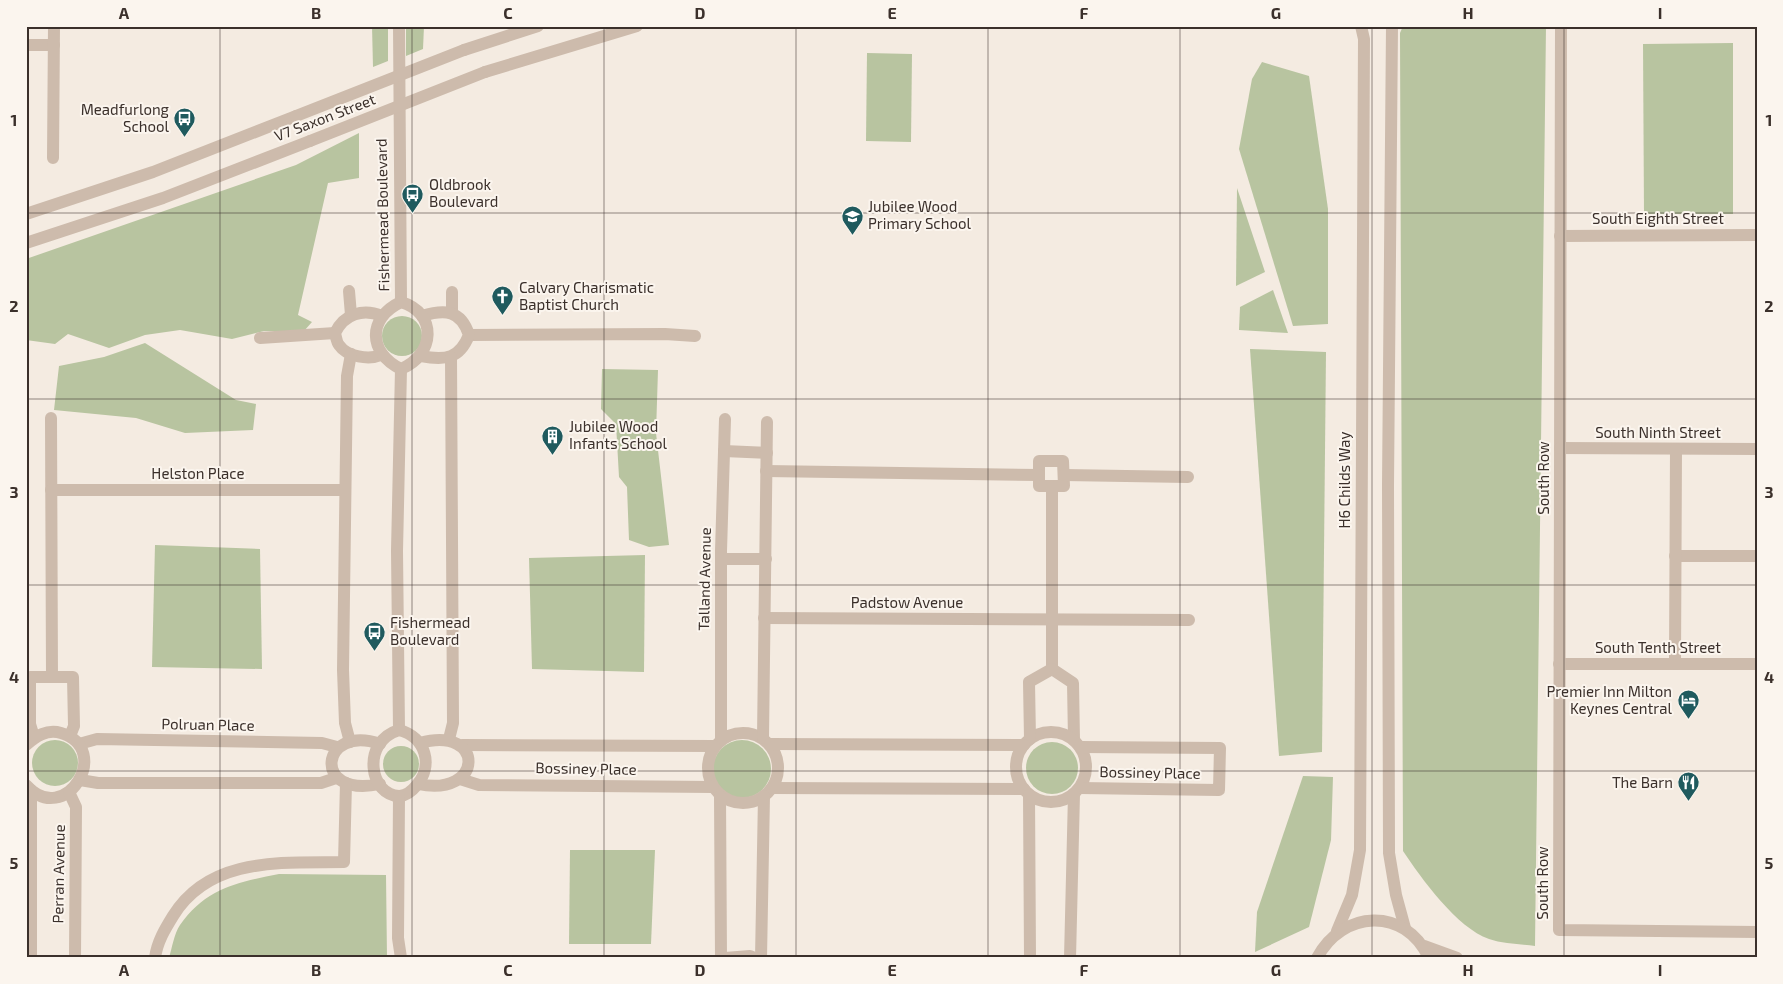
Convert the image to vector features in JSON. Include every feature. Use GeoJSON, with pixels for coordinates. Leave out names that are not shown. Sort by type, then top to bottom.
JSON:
{"type":"FeatureCollection","features":[{"type":"Feature","properties":{"kind":"street"},"geometry":{"type":"LineString","coordinates":[[53,158],[54,26]]}},
{"type":"Feature","properties":{"kind":"street","name":"Fishermead Boulevard"},"geometry":{"type":"LineString","coordinates":[[398,26],[401,302]]}},
{"type":"Feature","properties":{"kind":"street","name":"V7 Saxon Street"},"geometry":{"type":"LineString","coordinates":[[26,214],[153,172],[464,50],[538,26]]}},
{"type":"Feature","properties":{"kind":"street","name":"V7 Saxon Street"},"geometry":{"type":"LineString","coordinates":[[26,243],[163,198],[485,72],[637,26]]}},
{"type":"Feature","properties":{"kind":"street","name":"H6 Childs Way"},"geometry":{"type":"LineString","coordinates":[[1337,932],[1352,895],[1360,850],[1364,49],[1361,26]]}},
{"type":"Feature","properties":{"kind":"street"},"geometry":{"type":"LineString","coordinates":[[1392,26],[1388,475],[1389,853],[1396,895],[1405,928],[1426,952],[1457,958]]}},
{"type":"Feature","properties":{"kind":"street","name":"South Row"},"geometry":{"type":"LineString","coordinates":[[1561,26],[1559,930],[1757,932]]}},
{"type":"Feature","properties":{"kind":"street"},"geometry":{"type":"LineString","coordinates":[[26,45],[54,45]]}},
{"type":"Feature","properties":{"kind":"street","name":"South Eighth Street"},"geometry":{"type":"LineString","coordinates":[[1560,236],[1757,236]]}},
{"type":"Feature","properties":{"kind":"street"},"geometry":{"type":"LineString","coordinates":[[349,291],[351,315]]}},
{"type":"Feature","properties":{"kind":"street"},"geometry":{"type":"LineString","coordinates":[[452,292],[452,313]]}},
{"type":"Feature","properties":{"kind":"street","name":"Fishermead Boulevard"},"geometry":{"type":"LineString","coordinates":[[382,316],[388,308],[401,302],[413,306],[422,316]]}},
{"type":"Feature","properties":{"kind":"street"},"geometry":{"type":"LineString","coordinates":[[381,355],[372,359],[351,354],[339,346],[335,333],[340,323],[351,315],[371,312],[382,316],[376,328],[376,344],[381,355],[389,364],[401,369],[414,364],[422,356],[427,342],[427,327],[422,316],[434,312],[452,313],[465,321],[469,335],[463,349],[451,357],[432,358],[422,356]]}},
{"type":"Feature","properties":{"kind":"street"},"geometry":{"type":"LineString","coordinates":[[260,338],[335,333]]}},
{"type":"Feature","properties":{"kind":"street"},"geometry":{"type":"LineString","coordinates":[[469,335],[665,334],[695,336]]}},
{"type":"Feature","properties":{"kind":"street"},"geometry":{"type":"LineString","coordinates":[[350,742],[345,723],[343,670],[344,490],[347,376],[351,354]]}},
{"type":"Feature","properties":{"kind":"street"},"geometry":{"type":"LineString","coordinates":[[449,740],[453,723],[451,357]]}},
{"type":"Feature","properties":{"kind":"street"},"geometry":{"type":"LineString","coordinates":[[399,730],[397,551],[401,369]]}},
{"type":"Feature","properties":{"kind":"street"},"geometry":{"type":"LineString","coordinates":[[51,418],[52,677]]}},
{"type":"Feature","properties":{"kind":"street","name":"Talland Avenue"},"geometry":{"type":"LineString","coordinates":[[717,743],[724,419]]}},
{"type":"Feature","properties":{"kind":"street"},"geometry":{"type":"LineString","coordinates":[[766,741],[764,618],[767,422]]}},
{"type":"Feature","properties":{"kind":"street","name":"South Ninth Street"},"geometry":{"type":"LineString","coordinates":[[1560,448],[1757,450]]}},
{"type":"Feature","properties":{"kind":"street"},"geometry":{"type":"LineString","coordinates":[[1675,664],[1676,449]]}},
{"type":"Feature","properties":{"kind":"street"},"geometry":{"type":"LineString","coordinates":[[724,451],[767,453]]}},
{"type":"Feature","properties":{"kind":"street"},"geometry":{"type":"LineString","coordinates":[[1039,461],[1064,461],[1064,486],[1039,486],[1039,475],[1039,461]]}},
{"type":"Feature","properties":{"kind":"street"},"geometry":{"type":"LineString","coordinates":[[766,471],[1039,475]]}},
{"type":"Feature","properties":{"kind":"street"},"geometry":{"type":"LineString","coordinates":[[1064,475],[1188,477]]}},
{"type":"Feature","properties":{"kind":"street"},"geometry":{"type":"LineString","coordinates":[[1052,487],[1050,620],[1052,669]]}},
{"type":"Feature","properties":{"kind":"street","name":"Helston Place"},"geometry":{"type":"LineString","coordinates":[[51,490],[344,490]]}},
{"type":"Feature","properties":{"kind":"street"},"geometry":{"type":"LineString","coordinates":[[1675,556],[1757,556]]}},
{"type":"Feature","properties":{"kind":"street"},"geometry":{"type":"LineString","coordinates":[[721,559],[766,559]]}},
{"type":"Feature","properties":{"kind":"street","name":"Padstow Avenue"},"geometry":{"type":"LineString","coordinates":[[764,618],[1189,620]]}},
{"type":"Feature","properties":{"kind":"street","name":"South Tenth Street"},"geometry":{"type":"LineString","coordinates":[[1559,664],[1757,664]]}},
{"type":"Feature","properties":{"kind":"street"},"geometry":{"type":"LineString","coordinates":[[1027,742],[1029,682],[1052,669]]}},
{"type":"Feature","properties":{"kind":"street"},"geometry":{"type":"LineString","coordinates":[[1052,669],[1073,683],[1077,744],[1086,768],[1077,791],[1070,958]]}},
{"type":"Feature","properties":{"kind":"street"},"geometry":{"type":"LineString","coordinates":[[28,788],[48,797],[58,797],[69,792],[80,780],[84,768],[74,740],[73,677],[30,677],[30,741]]}},
{"type":"Feature","properties":{"kind":"street"},"geometry":{"type":"LineString","coordinates":[[399,730],[410,733],[420,743],[426,757],[426,771],[418,784],[410,792],[399,796],[388,792],[380,784],[373,770],[373,756],[380,744],[388,734],[399,730]]}},
{"type":"Feature","properties":{"kind":"street","name":"Polruan Place"},"geometry":{"type":"LineString","coordinates":[[30,741],[45,733],[58,732],[74,740],[322,743],[337,747]]}},
{"type":"Feature","properties":{"kind":"street"},"geometry":{"type":"LineString","coordinates":[[1077,744],[1064,734],[1052,732],[1040,734],[1027,742],[1018,755],[1016,767],[1018,779],[1026,792],[1037,800],[1056,802],[1077,791]]}},
{"type":"Feature","properties":{"kind":"street"},"geometry":{"type":"LineString","coordinates":[[717,791],[731,801],[742,803],[754,802],[768,792],[777,778],[778,766],[776,754],[766,741],[753,733],[730,734],[717,743],[707,766],[717,791],[721,958]]}},
{"type":"Feature","properties":{"kind":"street"},"geometry":{"type":"LineString","coordinates":[[155,958],[163,931],[176,911],[188,896],[220,874],[241,867],[267,864],[344,862],[341,780],[331,769],[332,757],[337,747],[350,742],[368,740],[380,744]]}},
{"type":"Feature","properties":{"kind":"street"},"geometry":{"type":"LineString","coordinates":[[418,784],[432,787],[448,785],[460,779],[467,771],[467,756],[462,745],[449,740],[433,740],[420,743]]}},
{"type":"Feature","properties":{"kind":"street"},"geometry":{"type":"LineString","coordinates":[[766,741],[1027,742]]}},
{"type":"Feature","properties":{"kind":"street","name":"Bossiney Place"},"geometry":{"type":"LineString","coordinates":[[462,745],[717,743]]}},
{"type":"Feature","properties":{"kind":"street","name":"Bossiney Place"},"geometry":{"type":"LineString","coordinates":[[1077,744],[1220,748],[1219,790],[1077,791]]}},
{"type":"Feature","properties":{"kind":"street","name":"Bossiney Place"},"geometry":{"type":"LineString","coordinates":[[460,779],[478,785],[717,791]]}},
{"type":"Feature","properties":{"kind":"street"},"geometry":{"type":"LineString","coordinates":[[80,780],[98,784],[321,783],[341,780],[368,786],[380,784]]}},
{"type":"Feature","properties":{"kind":"street","name":"Perran Avenue"},"geometry":{"type":"LineString","coordinates":[[28,788],[31,958]]}},
{"type":"Feature","properties":{"kind":"street","name":"Perran Avenue"},"geometry":{"type":"LineString","coordinates":[[69,792],[76,807],[75,958]]}},
{"type":"Feature","properties":{"kind":"street"},"geometry":{"type":"LineString","coordinates":[[768,792],[1026,792]]}},
{"type":"Feature","properties":{"kind":"street"},"geometry":{"type":"LineString","coordinates":[[761,958],[768,792]]}},
{"type":"Feature","properties":{"kind":"street"},"geometry":{"type":"LineString","coordinates":[[1026,792],[1030,958]]}},
{"type":"Feature","properties":{"kind":"street"},"geometry":{"type":"LineString","coordinates":[[399,796],[398,938],[401,958]]}},
{"type":"Feature","properties":{"kind":"street"},"geometry":{"type":"LineString","coordinates":[[1309,958],[1337,932],[1359,921],[1385,921],[1405,928]]}},
{"type":"Feature","properties":{"kind":"street"},"geometry":{"type":"LineString","coordinates":[[1317,958],[1324,943]]}},
{"type":"Feature","properties":{"kind":"street"},"geometry":{"type":"LineString","coordinates":[[725,958],[750,956],[755,958]]}},
{"type":"Feature","properties":{"kind":"green space"},"geometry":{"type":"Polygon","coordinates":[[[372,26],[388,26],[388,61],[373,67],[372,26]]]}},
{"type":"Feature","properties":{"kind":"green space"},"geometry":{"type":"Polygon","coordinates":[[[406,26],[424,26],[423,49],[406,56],[406,26]]]}},
{"type":"Feature","properties":{"kind":"green space"},"geometry":{"type":"Polygon","coordinates":[[[1403,26],[1546,26],[1535,946],[1494,941],[1477,933],[1452,913],[1441,901],[1403,851],[1400,33],[1403,26]]]}},
{"type":"Feature","properties":{"kind":"green space"},"geometry":{"type":"Polygon","coordinates":[[[1733,43],[1733,214],[1644,214],[1643,44],[1733,43]]]}},
{"type":"Feature","properties":{"kind":"green space"},"geometry":{"type":"Polygon","coordinates":[[[867,53],[912,54],[911,142],[866,141],[867,53]]]}},
{"type":"Feature","properties":{"kind":"green space"},"geometry":{"type":"Polygon","coordinates":[[[1262,62],[1309,76],[1328,209],[1328,324],[1293,326],[1239,149],[1252,79],[1262,62]]]}},
{"type":"Feature","properties":{"kind":"green space"},"geometry":{"type":"Polygon","coordinates":[[[359,133],[359,178],[328,183],[298,315],[312,322],[304,331],[264,331],[232,339],[180,330],[145,335],[109,348],[68,334],[55,344],[26,340],[26,259],[296,165],[359,133]]]}},
{"type":"Feature","properties":{"kind":"green space"},"geometry":{"type":"Polygon","coordinates":[[[1237,188],[1265,272],[1236,286],[1237,188]]]}},
{"type":"Feature","properties":{"kind":"green space"},"geometry":{"type":"Polygon","coordinates":[[[1273,290],[1288,333],[1239,330],[1240,307],[1273,290]]]}},
{"type":"Feature","properties":{"kind":"green space"},"geometry":{"type":"Polygon","coordinates":[[[402,316],[416,322],[422,336],[416,350],[402,356],[388,350],[382,336],[388,322],[402,316]]]}},
{"type":"Feature","properties":{"kind":"green space"},"geometry":{"type":"Polygon","coordinates":[[[145,343],[236,400],[256,404],[253,430],[185,433],[136,418],[54,410],[59,366],[104,357],[145,343]]]}},
{"type":"Feature","properties":{"kind":"green space"},"geometry":{"type":"Polygon","coordinates":[[[1250,349],[1326,352],[1322,752],[1279,756],[1250,349]]]}},
{"type":"Feature","properties":{"kind":"green space"},"geometry":{"type":"Polygon","coordinates":[[[602,369],[658,370],[656,433],[669,545],[649,547],[629,540],[627,487],[619,477],[616,424],[601,409],[602,369]]]}},
{"type":"Feature","properties":{"kind":"green space"},"geometry":{"type":"Polygon","coordinates":[[[155,545],[260,549],[262,669],[152,667],[155,545]]]}},
{"type":"Feature","properties":{"kind":"green space"},"geometry":{"type":"Polygon","coordinates":[[[645,555],[644,672],[532,669],[529,558],[645,555]]]}},
{"type":"Feature","properties":{"kind":"green space"},"geometry":{"type":"Polygon","coordinates":[[[55,740],[68,744],[74,750],[78,763],[74,776],[68,782],[55,786],[42,782],[36,776],[32,763],[36,750],[42,744],[55,740]]]}},
{"type":"Feature","properties":{"kind":"green space"},"geometry":{"type":"Polygon","coordinates":[[[742,740],[753,742],[763,748],[769,758],[771,769],[769,780],[763,790],[753,796],[742,798],[731,796],[721,790],[715,780],[713,769],[715,758],[721,748],[731,742],[742,740]]]}},
{"type":"Feature","properties":{"kind":"green space"},"geometry":{"type":"Polygon","coordinates":[[[1047,742],[1057,742],[1071,749],[1078,763],[1078,773],[1071,787],[1057,794],[1047,794],[1037,790],[1030,783],[1026,773],[1026,763],[1030,753],[1037,746],[1047,742]]]}},
{"type":"Feature","properties":{"kind":"green space"},"geometry":{"type":"Polygon","coordinates":[[[401,746],[408,747],[414,751],[418,757],[418,771],[414,777],[408,781],[401,782],[394,781],[388,777],[384,771],[383,764],[384,757],[388,751],[394,747],[401,746]]]}},
{"type":"Feature","properties":{"kind":"green space"},"geometry":{"type":"Polygon","coordinates":[[[1303,776],[1333,777],[1331,840],[1309,927],[1255,952],[1257,912],[1303,776]]]}},
{"type":"Feature","properties":{"kind":"green space"},"geometry":{"type":"Polygon","coordinates":[[[570,850],[655,850],[651,944],[569,944],[570,850]]]}},
{"type":"Feature","properties":{"kind":"green space"},"geometry":{"type":"Polygon","coordinates":[[[279,874],[386,875],[387,958],[169,958],[180,925],[201,903],[212,895],[237,884],[279,874]]]}},
{"type":"Feature","properties":{"kind":"place","name":"Meadfurlong School"},"geometry":{"type":"Point","coordinates":[185,138]}},
{"type":"Feature","properties":{"kind":"place","name":"Oldbrook Boulevard"},"geometry":{"type":"Point","coordinates":[413,213]}},
{"type":"Feature","properties":{"kind":"place","name":"Jubilee Wood Primary School"},"geometry":{"type":"Point","coordinates":[852,235]}},
{"type":"Feature","properties":{"kind":"place","name":"Calvary Charismatic Baptist Church"},"geometry":{"type":"Point","coordinates":[503,316]}},
{"type":"Feature","properties":{"kind":"place","name":"Jubilee Wood Infants School"},"geometry":{"type":"Point","coordinates":[553,455]}},
{"type":"Feature","properties":{"kind":"place","name":"Fishermead Boulevard"},"geometry":{"type":"Point","coordinates":[374,651]}},
{"type":"Feature","properties":{"kind":"place","name":"Premier Inn Milton Keynes Central"},"geometry":{"type":"Point","coordinates":[1688,720]}},
{"type":"Feature","properties":{"kind":"place","name":"The Barn"},"geometry":{"type":"Point","coordinates":[1689,802]}}]}
